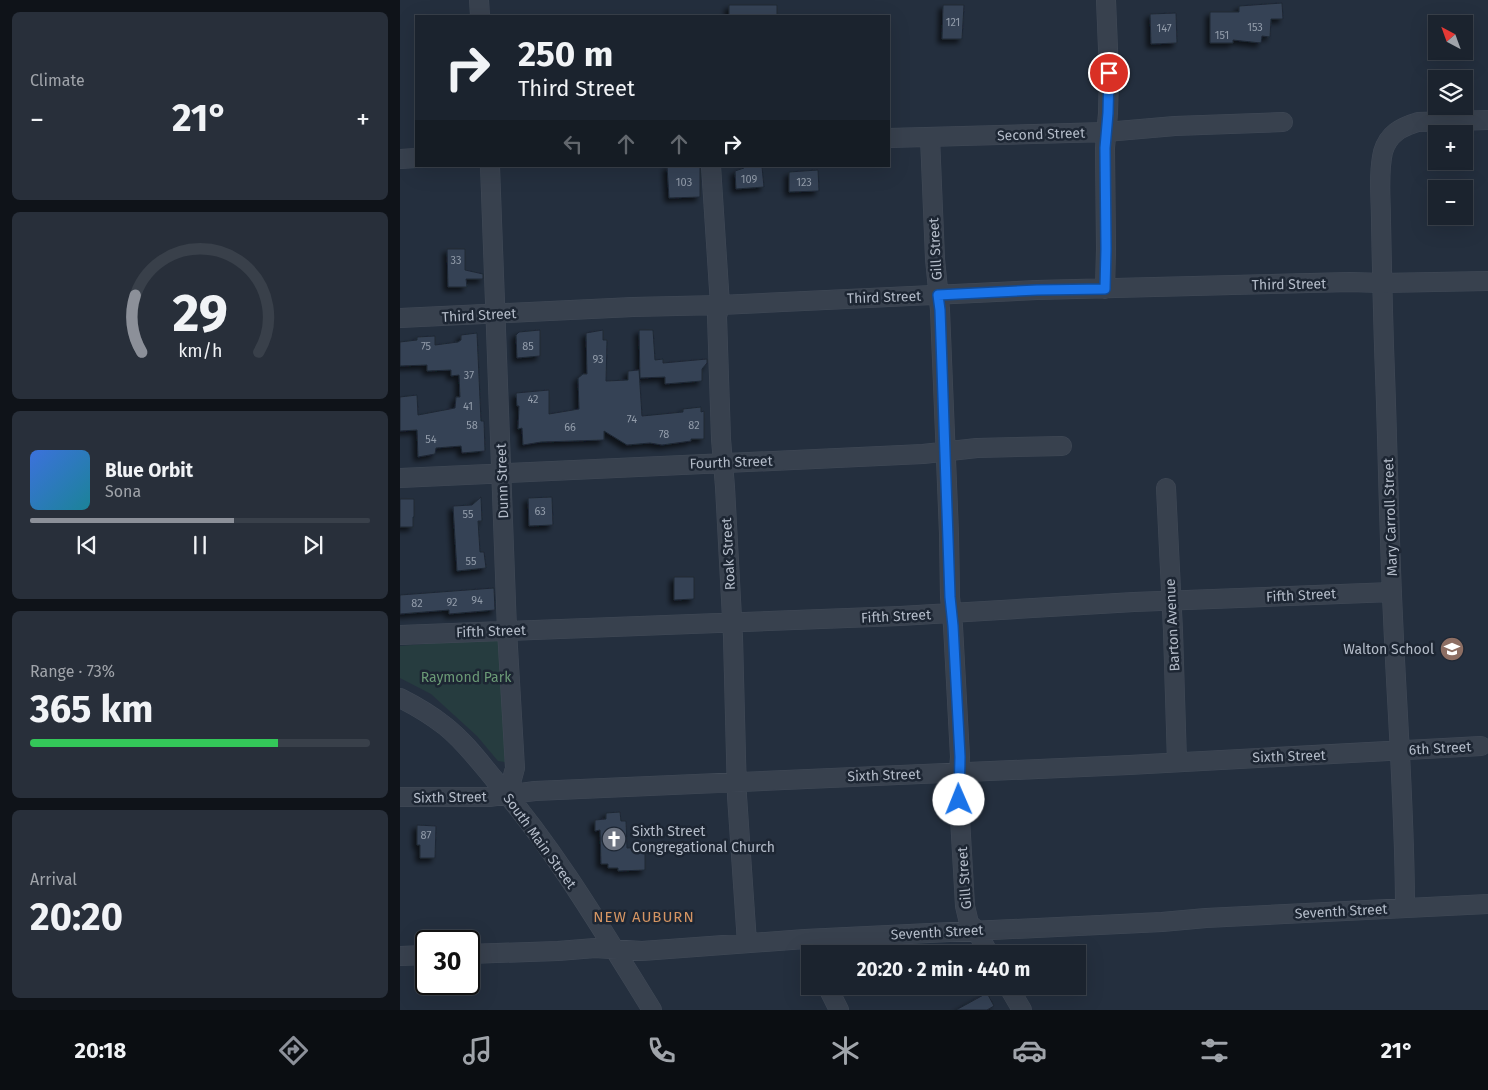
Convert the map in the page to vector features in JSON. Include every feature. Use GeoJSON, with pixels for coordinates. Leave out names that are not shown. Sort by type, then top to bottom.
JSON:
{"type":"FeatureCollection","features":[{"type":"Feature","properties":{"kind":"street"},"geometry":{"type":"LineString","coordinates":[[478,0],[480,15]]}},
{"type":"Feature","properties":{"kind":"street"},"geometry":{"type":"LineString","coordinates":[[1105,289],[1106,132],[1109,73],[1106,0]]}},
{"type":"Feature","properties":{"kind":"street","name":"Mary Carroll Street"},"geometry":{"type":"LineString","coordinates":[[1406,908],[1403,793],[1399,750],[1392,592],[1382,283],[1381,170],[1386,144],[1396,131],[1418,122],[1488,120]]}},
{"type":"Feature","properties":{"kind":"street","name":"Second Street"},"geometry":{"type":"LineString","coordinates":[[890,138],[1106,132],[1175,126],[1282,122]]}},
{"type":"Feature","properties":{"kind":"street","name":"Gill Street"},"geometry":{"type":"LineString","coordinates":[[930,137],[940,310],[952,613],[960,748],[959,772],[965,906],[969,923],[976,930],[984,945]]}},
{"type":"Feature","properties":{"kind":"street"},"geometry":{"type":"LineString","coordinates":[[400,159],[415,158]]}},
{"type":"Feature","properties":{"kind":"street","name":"Dunn Street"},"geometry":{"type":"LineString","coordinates":[[490,167],[507,630],[515,768],[508,794]]}},
{"type":"Feature","properties":{"kind":"street","name":"Roak Street"},"geometry":{"type":"LineString","coordinates":[[711,167],[720,305],[718,316],[718,376],[732,622],[737,782],[747,943]]}},
{"type":"Feature","properties":{"kind":"street","name":"Third Street"},"geometry":{"type":"LineString","coordinates":[[400,318],[1037,290],[1350,282],[1488,281]]}},
{"type":"Feature","properties":{"kind":"street","name":"Fourth Street"},"geometry":{"type":"LineString","coordinates":[[400,478],[922,454],[977,448],[1062,446]]}},
{"type":"Feature","properties":{"kind":"street","name":"Barton Avenue"},"geometry":{"type":"LineString","coordinates":[[1166,488],[1177,762]]}},
{"type":"Feature","properties":{"kind":"street","name":"Fifth Street"},"geometry":{"type":"LineString","coordinates":[[400,635],[952,613],[1171,600],[1392,592]]}},
{"type":"Feature","properties":{"kind":"street","name":"South Main Street"},"geometry":{"type":"LineString","coordinates":[[400,698],[446,727],[469,749],[508,794],[540,836],[652,1010]]}},
{"type":"Feature","properties":{"kind":"street","name":"6th Street"},"geometry":{"type":"LineString","coordinates":[[1399,750],[1481,746]]}},
{"type":"Feature","properties":{"kind":"street","name":"Sixth Street"},"geometry":{"type":"LineString","coordinates":[[400,797],[489,797],[535,791],[1399,750]]}},
{"type":"Feature","properties":{"kind":"street","name":"Seventh Street"},"geometry":{"type":"LineString","coordinates":[[818,945],[976,930],[1488,904]]}},
{"type":"Feature","properties":{"kind":"street","name":"Seventh Street"},"geometry":{"type":"LineString","coordinates":[[480,954],[596,948],[642,951],[747,943],[801,946]]}},
{"type":"Feature","properties":{"kind":"street"},"geometry":{"type":"LineString","coordinates":[[400,956],[415,955]]}},
{"type":"Feature","properties":{"kind":"street"},"geometry":{"type":"LineString","coordinates":[[832,995],[839,1010]]}},
{"type":"Feature","properties":{"kind":"street"},"geometry":{"type":"LineString","coordinates":[[1013,995],[1022,1010]]}},
{"type":"Feature","properties":{"kind":"green space","name":"Raymond Park"},"geometry":{"type":"Polygon","coordinates":[[[499,638],[505,762],[498,761],[477,736],[431,694],[400,678],[400,646],[499,638]]]}},
{"type":"Feature","properties":{"kind":"building"},"geometry":{"type":"Polygon","coordinates":[[[1282,3],[1283,19],[1271,19],[1270,37],[1262,36],[1261,43],[1233,40],[1233,43],[1210,43],[1210,12],[1239,12],[1239,6],[1282,3]]]}},
{"type":"Feature","properties":{"kind":"building"},"geometry":{"type":"Polygon","coordinates":[[[729,5],[777,5],[777,15],[729,15],[729,5]]]}},
{"type":"Feature","properties":{"kind":"building"},"geometry":{"type":"Polygon","coordinates":[[[943,5],[964,5],[962,39],[942,39],[943,5]]]}},
{"type":"Feature","properties":{"kind":"building"},"geometry":{"type":"Polygon","coordinates":[[[1176,13],[1177,43],[1151,44],[1150,14],[1176,13]]]}},
{"type":"Feature","properties":{"kind":"building"},"geometry":{"type":"Polygon","coordinates":[[[667,167],[700,167],[700,197],[669,198],[667,167]]]}},
{"type":"Feature","properties":{"kind":"building"},"geometry":{"type":"Polygon","coordinates":[[[762,167],[764,187],[736,189],[735,171],[744,168],[762,167]]]}},
{"type":"Feature","properties":{"kind":"building"},"geometry":{"type":"Polygon","coordinates":[[[818,170],[819,191],[789,192],[789,172],[818,170]]]}},
{"type":"Feature","properties":{"kind":"building"},"geometry":{"type":"Polygon","coordinates":[[[447,249],[465,249],[465,270],[483,274],[483,279],[466,279],[467,287],[448,287],[447,249]]]}},
{"type":"Feature","properties":{"kind":"building"},"geometry":{"type":"Polygon","coordinates":[[[540,330],[540,356],[517,358],[516,335],[519,332],[540,330]]]}},
{"type":"Feature","properties":{"kind":"building"},"geometry":{"type":"Polygon","coordinates":[[[603,330],[603,340],[607,340],[606,381],[628,380],[628,371],[639,370],[642,416],[683,412],[683,409],[701,407],[701,412],[704,411],[704,439],[691,439],[691,441],[662,445],[650,443],[627,445],[604,431],[604,440],[541,442],[523,445],[522,428],[518,429],[519,406],[517,406],[516,393],[549,390],[549,414],[579,409],[578,378],[583,374],[587,374],[586,333],[603,330]]]}},
{"type":"Feature","properties":{"kind":"building"},"geometry":{"type":"Polygon","coordinates":[[[639,330],[653,330],[655,360],[663,359],[663,363],[707,359],[707,363],[702,369],[702,381],[665,384],[665,377],[640,378],[639,330]]]}},
{"type":"Feature","properties":{"kind":"building"},"geometry":{"type":"Polygon","coordinates":[[[477,333],[481,421],[484,421],[485,451],[462,453],[461,446],[436,448],[435,454],[418,457],[417,430],[400,431],[400,397],[417,395],[418,415],[455,408],[456,397],[460,397],[459,375],[451,376],[451,370],[427,371],[427,365],[400,366],[400,342],[417,340],[417,337],[435,336],[435,345],[458,342],[461,340],[461,335],[477,333]]]}},
{"type":"Feature","properties":{"kind":"building"},"geometry":{"type":"Polygon","coordinates":[[[481,497],[482,521],[478,521],[480,552],[484,552],[486,568],[457,571],[453,506],[472,505],[481,497]]]}},
{"type":"Feature","properties":{"kind":"building"},"geometry":{"type":"Polygon","coordinates":[[[552,497],[553,525],[529,526],[528,498],[552,497]]]}},
{"type":"Feature","properties":{"kind":"building"},"geometry":{"type":"Polygon","coordinates":[[[400,499],[414,499],[413,527],[400,527],[400,499]]]}},
{"type":"Feature","properties":{"kind":"building"},"geometry":{"type":"Polygon","coordinates":[[[674,577],[694,577],[694,599],[674,600],[674,577]]]}},
{"type":"Feature","properties":{"kind":"building"},"geometry":{"type":"Polygon","coordinates":[[[494,588],[495,610],[449,614],[449,610],[400,614],[400,595],[494,588]]]}},
{"type":"Feature","properties":{"kind":"building","name":"Sixth Street Congregational Church"},"geometry":{"type":"Polygon","coordinates":[[[620,812],[621,821],[626,821],[627,848],[645,847],[645,870],[618,871],[618,868],[608,868],[608,864],[601,864],[600,830],[595,831],[595,820],[606,819],[606,813],[620,812]]]}},
{"type":"Feature","properties":{"kind":"building"},"geometry":{"type":"Polygon","coordinates":[[[417,825],[436,826],[435,858],[420,858],[420,845],[417,845],[417,825]]]}},
{"type":"Feature","properties":{"kind":"building"},"geometry":{"type":"Polygon","coordinates":[[[983,995],[988,995],[994,1006],[987,1010],[956,1010],[983,995]]]}},
{"type":"Feature","properties":{"kind":"place","name":"Walton School"},"geometry":{"type":"Point","coordinates":[1452,649]}},
{"type":"Feature","properties":{"kind":"place","name":"Sixth Street Congregational Church"},"geometry":{"type":"Point","coordinates":[614,839]}},
{"type":"Feature","properties":{"kind":"district","name":"NEW AUBURN"},"geometry":{"type":"Point","coordinates":[644,917]}},
{"type":"Feature","properties":{"kind":"route"},"geometry":{"type":"LineString","coordinates":[[959,800],[960,757],[950,597],[949,534],[938,295],[1105,289],[1105,148],[1109,73]]}}]}
